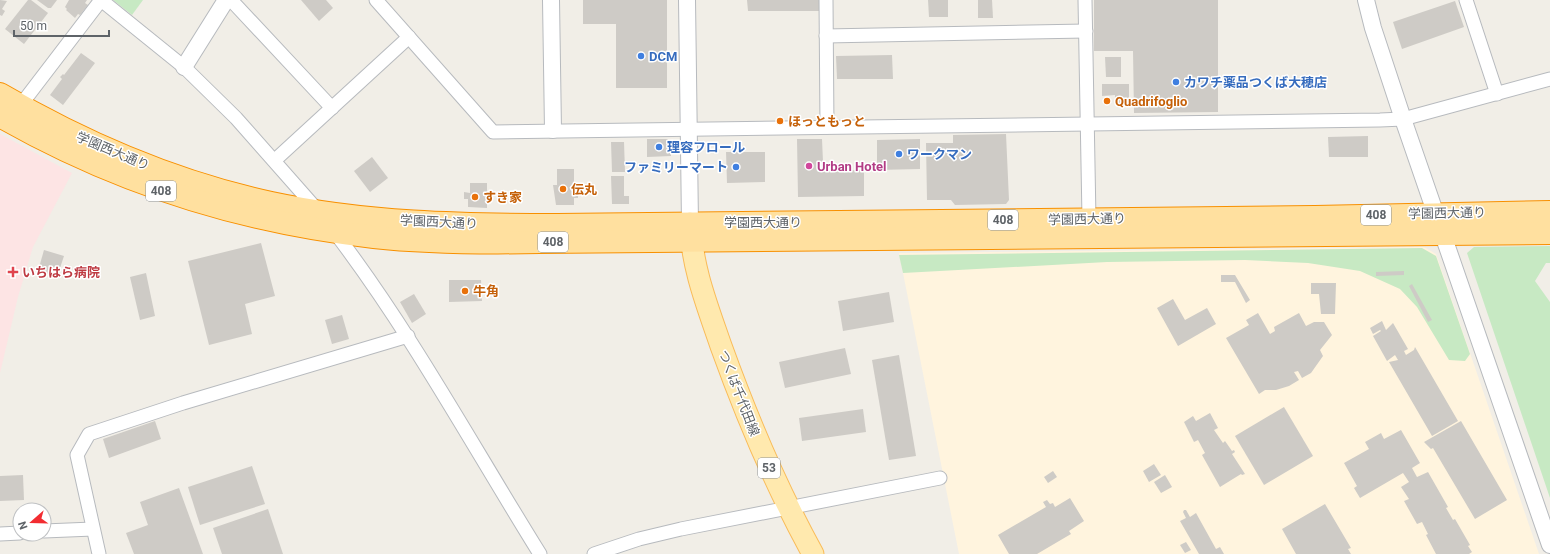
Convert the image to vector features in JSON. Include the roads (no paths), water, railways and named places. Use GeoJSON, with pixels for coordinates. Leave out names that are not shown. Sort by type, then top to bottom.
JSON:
{"type":"FeatureCollection","features":[{"type":"Feature","properties":{"kind":"highway","name":"学園西大通り"},"geometry":{"type":"LineString","coordinates":[[0,94],[60,128],[140,163],[232,194],[318,211],[389,219],[473,225],[691,232],[1443,234],[1550,232]]}},
{"type":"Feature","properties":{"kind":"highway","name":"学園西大通り"},"geometry":{"type":"LineString","coordinates":[[0,116],[87,161],[138,183],[174,195],[232,212],[278,223],[387,238],[478,243],[691,232],[1089,219],[1315,217],[1436,213],[1550,212]]}},
{"type":"Feature","properties":{"kind":"main road","name":"つくば千代田線"},"geometry":{"type":"LineString","coordinates":[[691,232],[694,266],[732,378],[771,472],[788,508],[813,554]]}},
{"type":"Feature","properties":{"kind":"street"},"geometry":{"type":"LineString","coordinates":[[20,106],[101,0],[184,68],[236,118],[275,160],[334,231],[375,286],[408,336],[540,554]]}},
{"type":"Feature","properties":{"kind":"street"},"geometry":{"type":"LineString","coordinates":[[184,68],[226,0]]}},
{"type":"Feature","properties":{"kind":"street"},"geometry":{"type":"LineString","coordinates":[[231,0],[332,108]]}},
{"type":"Feature","properties":{"kind":"street"},"geometry":{"type":"LineString","coordinates":[[376,0],[493,132],[1403,119],[1550,79]]}},
{"type":"Feature","properties":{"kind":"street"},"geometry":{"type":"LineString","coordinates":[[551,0],[553,130]]}},
{"type":"Feature","properties":{"kind":"street"},"geometry":{"type":"LineString","coordinates":[[687,0],[691,232]]}},
{"type":"Feature","properties":{"kind":"street"},"geometry":{"type":"LineString","coordinates":[[826,0],[827,127]]}},
{"type":"Feature","properties":{"kind":"street"},"geometry":{"type":"LineString","coordinates":[[1085,0],[1089,219]]}},
{"type":"Feature","properties":{"kind":"street"},"geometry":{"type":"LineString","coordinates":[[1366,0],[1373,28],[1403,119],[1550,545]]}},
{"type":"Feature","properties":{"kind":"street"},"geometry":{"type":"LineString","coordinates":[[1466,0],[1497,94]]}},
{"type":"Feature","properties":{"kind":"street"},"geometry":{"type":"LineString","coordinates":[[826,36],[1086,31]]}},
{"type":"Feature","properties":{"kind":"street"},"geometry":{"type":"LineString","coordinates":[[275,160],[409,37]]}},
{"type":"Feature","properties":{"kind":"street"},"geometry":{"type":"LineString","coordinates":[[99,554],[92,529],[77,455],[89,434],[190,401],[408,336]]}},
{"type":"Feature","properties":{"kind":"street"},"geometry":{"type":"LineString","coordinates":[[594,554],[639,539],[681,529],[940,478]]}},
{"type":"Feature","properties":{"kind":"street"},"geometry":{"type":"LineString","coordinates":[[52,531],[92,529]]}},
{"type":"Feature","properties":{"kind":"street"},"geometry":{"type":"LineString","coordinates":[[0,534],[12,533]]}},
{"type":"Feature","properties":{"kind":"place","name":"DCM"},"geometry":{"type":"Point","coordinates":[641,56]}},
{"type":"Feature","properties":{"kind":"place","name":"カワチ薬品つくば大穂店"},"geometry":{"type":"Point","coordinates":[1176,82]}},
{"type":"Feature","properties":{"kind":"place","name":"Quadrifoglio"},"geometry":{"type":"Point","coordinates":[1107,101]}},
{"type":"Feature","properties":{"kind":"place","name":"ほっともっと"},"geometry":{"type":"Point","coordinates":[780,121]}},
{"type":"Feature","properties":{"kind":"place","name":"理容フロール"},"geometry":{"type":"Point","coordinates":[659,147]}},
{"type":"Feature","properties":{"kind":"place","name":"ワークマン"},"geometry":{"type":"Point","coordinates":[899,154]}},
{"type":"Feature","properties":{"kind":"place","name":"Urban Hotel"},"geometry":{"type":"Point","coordinates":[809,166]}},
{"type":"Feature","properties":{"kind":"place","name":"ファミリーマート"},"geometry":{"type":"Point","coordinates":[736,167]}},
{"type":"Feature","properties":{"kind":"place","name":"伝丸"},"geometry":{"type":"Point","coordinates":[563,189]}},
{"type":"Feature","properties":{"kind":"place","name":"すき家"},"geometry":{"type":"Point","coordinates":[475,197]}},
{"type":"Feature","properties":{"kind":"place","name":"いちはら病院"},"geometry":{"type":"Point","coordinates":[13,272]}},
{"type":"Feature","properties":{"kind":"place","name":"牛角"},"geometry":{"type":"Point","coordinates":[465,291]}}]}
